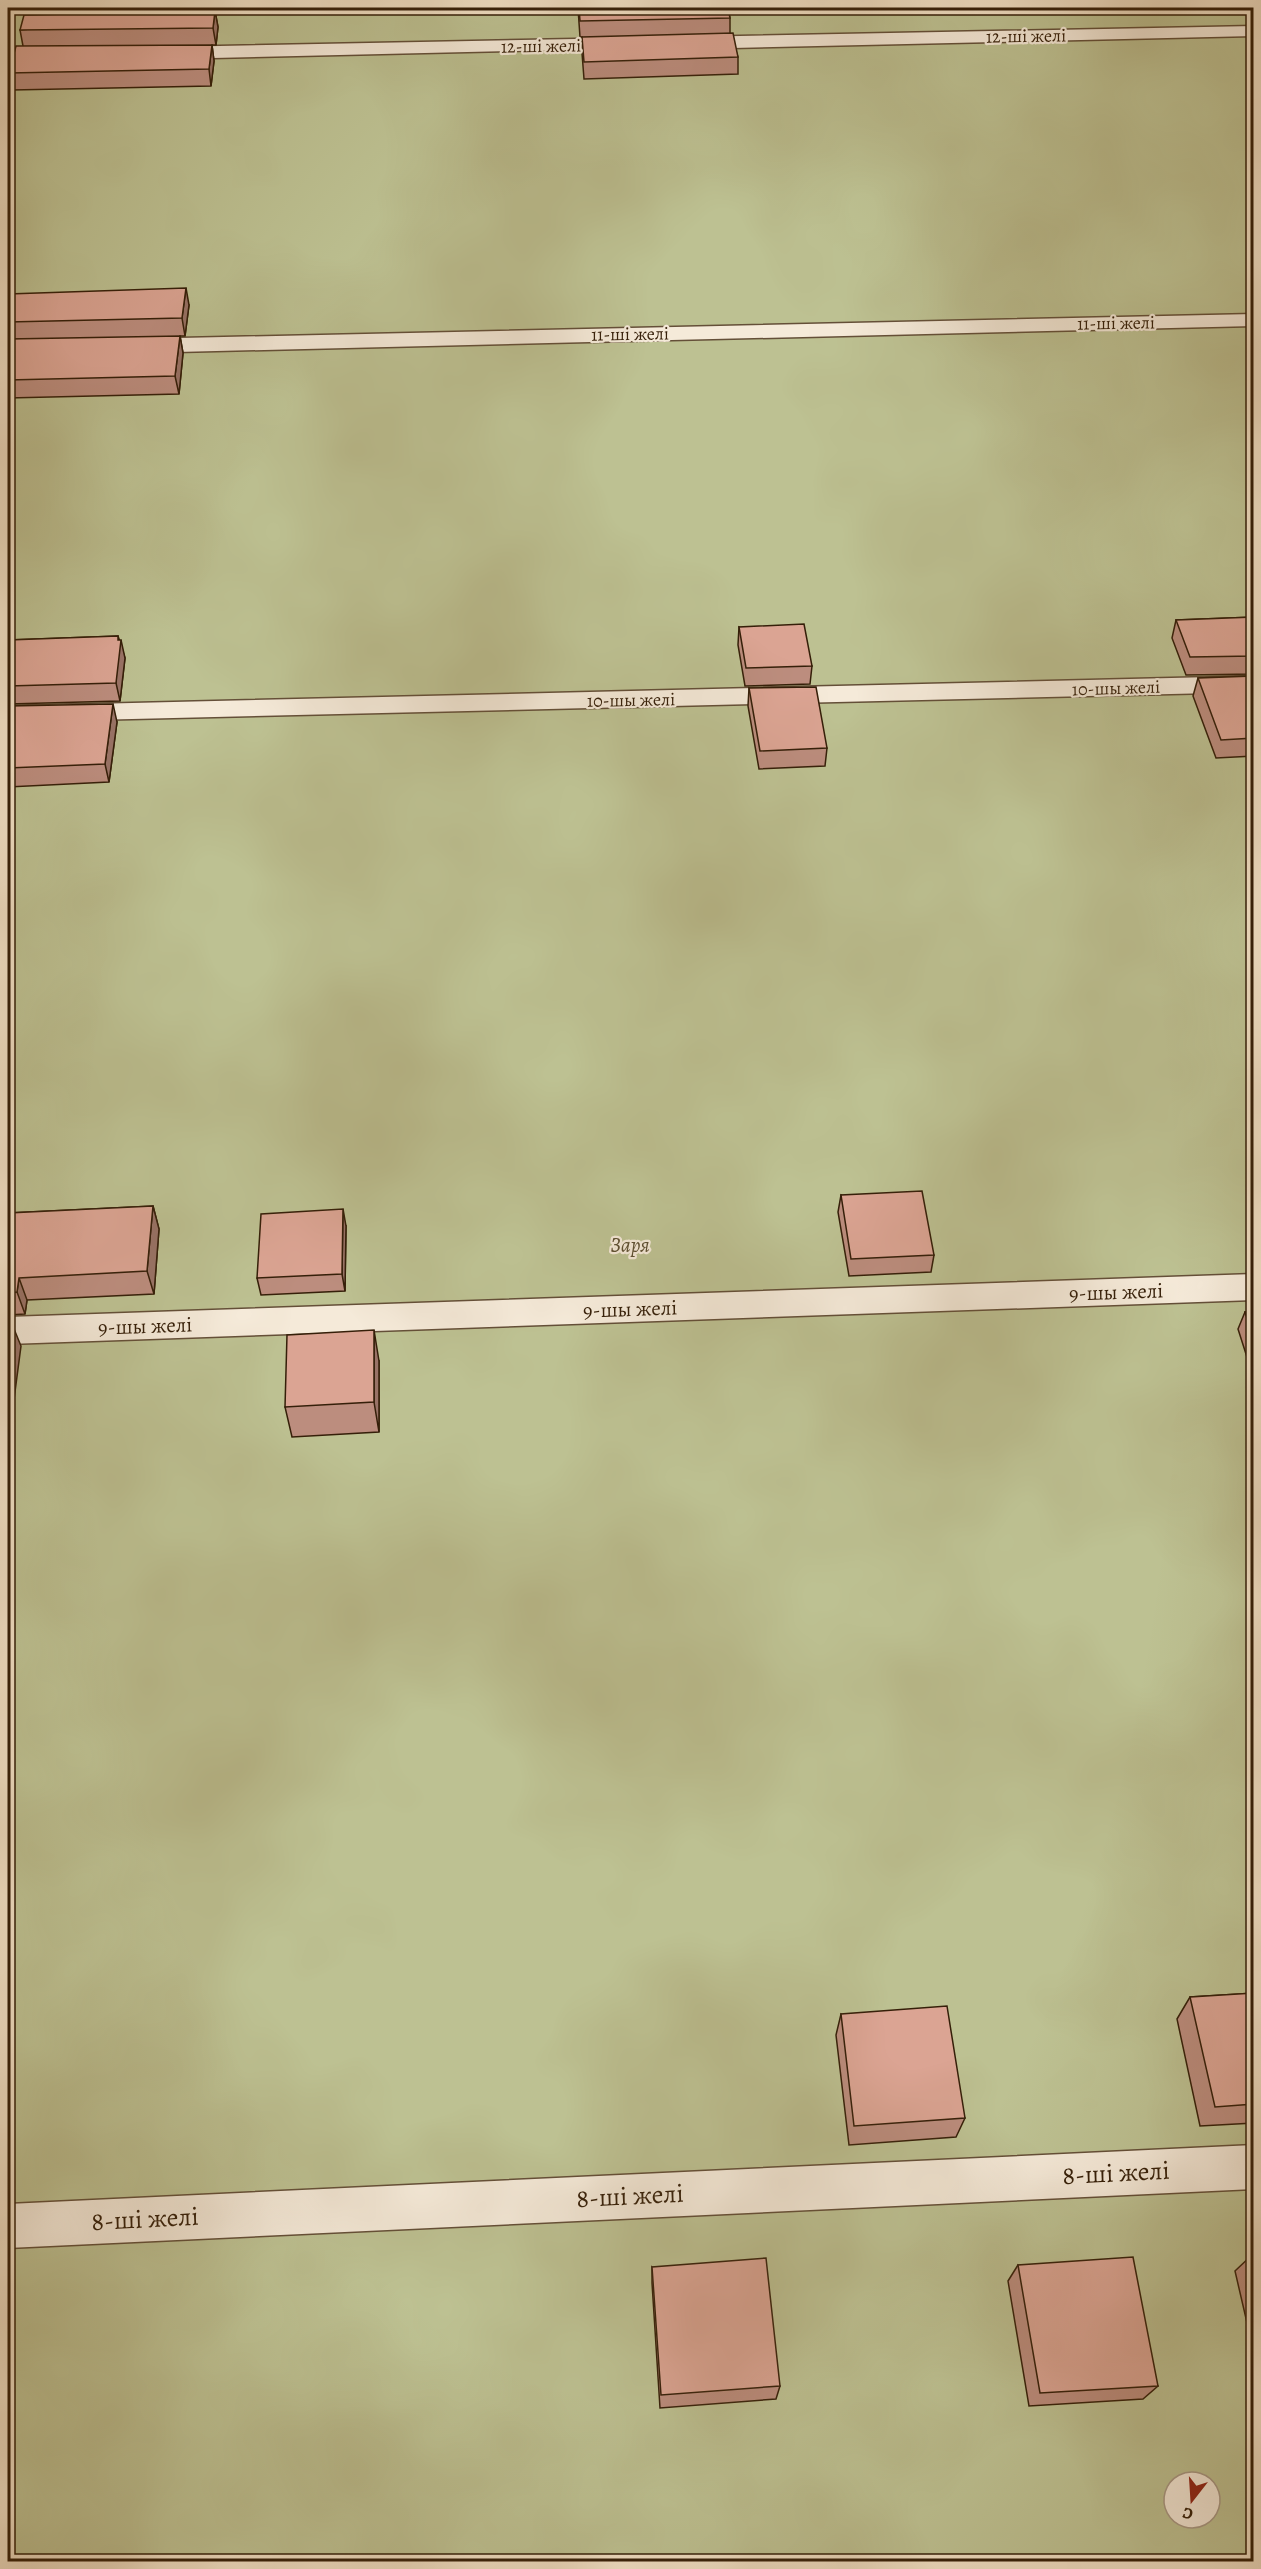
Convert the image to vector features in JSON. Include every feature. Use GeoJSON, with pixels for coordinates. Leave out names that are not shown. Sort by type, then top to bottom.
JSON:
{"type":"FeatureCollection","features":[{"type":"Feature","properties":{"kind":"lane","name":"12-ші желі"},"geometry":{"type":"LineString","coordinates":[[673,44],[1254,31]]}},
{"type":"Feature","properties":{"kind":"lane","name":"12-ші желі"},"geometry":{"type":"LineString","coordinates":[[150,53],[649,44]]}},
{"type":"Feature","properties":{"kind":"lane"},"geometry":{"type":"LineString","coordinates":[[8,55],[79,54]]}},
{"type":"Feature","properties":{"kind":"lane","name":"11-ші желі"},"geometry":{"type":"LineString","coordinates":[[115,346],[1254,320]]}},
{"type":"Feature","properties":{"kind":"lane","name":"10-шы желі"},"geometry":{"type":"LineString","coordinates":[[8,714],[1254,684]]}},
{"type":"Feature","properties":{"kind":"lane","name":"9-шы желі"},"geometry":{"type":"LineString","coordinates":[[8,1331],[1254,1287]]}},
{"type":"Feature","properties":{"kind":"lane","name":"8-ші желі"},"geometry":{"type":"LineString","coordinates":[[8,2226],[1254,2167]]}},
{"type":"Feature","properties":{"kind":"green space","name":"Заря"},"geometry":{"type":"Polygon","coordinates":[[[8,8],[1253,8],[1253,2561],[8,2562],[8,8]]]}},
{"type":"Feature","properties":{"kind":"building"},"geometry":{"type":"Polygon","coordinates":[[[579,8],[728,8],[730,18],[580,21],[579,8]]]}},
{"type":"Feature","properties":{"kind":"building"},"geometry":{"type":"Polygon","coordinates":[[[215,11],[213,28],[20,30],[24,15],[215,11]]]}},
{"type":"Feature","properties":{"kind":"building"},"geometry":{"type":"Polygon","coordinates":[[[733,33],[738,57],[584,62],[582,37],[733,33]]]}},
{"type":"Feature","properties":{"kind":"building"},"geometry":{"type":"Polygon","coordinates":[[[212,45],[209,69],[9,73],[16,46],[212,45]]]}},
{"type":"Feature","properties":{"kind":"building"},"geometry":{"type":"Polygon","coordinates":[[[186,288],[182,318],[8,322],[8,294],[186,288]]]}},
{"type":"Feature","properties":{"kind":"building"},"geometry":{"type":"Polygon","coordinates":[[[180,336],[175,376],[8,380],[8,339],[180,336]]]}},
{"type":"Feature","properties":{"kind":"building"},"geometry":{"type":"Polygon","coordinates":[[[1254,617],[1254,656],[1190,657],[1176,620],[1254,617]]]}},
{"type":"Feature","properties":{"kind":"building"},"geometry":{"type":"Polygon","coordinates":[[[804,624],[812,666],[746,668],[739,627],[804,624]]]}},
{"type":"Feature","properties":{"kind":"building"},"geometry":{"type":"Polygon","coordinates":[[[118,636],[118,640],[121,640],[116,683],[8,686],[8,640],[118,636]]]}},
{"type":"Feature","properties":{"kind":"building"},"geometry":{"type":"Polygon","coordinates":[[[1254,676],[1254,738],[1221,740],[1198,678],[1254,676]]]}},
{"type":"Feature","properties":{"kind":"building"},"geometry":{"type":"Polygon","coordinates":[[[816,687],[827,748],[760,751],[749,688],[816,687]]]}},
{"type":"Feature","properties":{"kind":"building"},"geometry":{"type":"Polygon","coordinates":[[[113,704],[105,764],[8,768],[8,706],[113,704]]]}},
{"type":"Feature","properties":{"kind":"building"},"geometry":{"type":"Polygon","coordinates":[[[922,1191],[934,1255],[851,1259],[841,1195],[922,1191]]]}},
{"type":"Feature","properties":{"kind":"building"},"geometry":{"type":"Polygon","coordinates":[[[153,1206],[147,1271],[19,1278],[17,1292],[8,1293],[8,1213],[153,1206]]]}},
{"type":"Feature","properties":{"kind":"building"},"geometry":{"type":"Polygon","coordinates":[[[343,1209],[342,1274],[257,1278],[261,1214],[343,1209]]]}},
{"type":"Feature","properties":{"kind":"building"},"geometry":{"type":"Polygon","coordinates":[[[1245,1312],[1254,1312],[1254,1341],[1245,1312]]]}},
{"type":"Feature","properties":{"kind":"building"},"geometry":{"type":"Polygon","coordinates":[[[8,1324],[12,1324],[8,1358],[8,1324]]]}},
{"type":"Feature","properties":{"kind":"building"},"geometry":{"type":"Polygon","coordinates":[[[374,1330],[374,1402],[285,1407],[287,1335],[374,1330]]]}},
{"type":"Feature","properties":{"kind":"building"},"geometry":{"type":"Polygon","coordinates":[[[1254,1993],[1254,2104],[1215,2107],[1190,1997],[1254,1993]]]}},
{"type":"Feature","properties":{"kind":"building"},"geometry":{"type":"Polygon","coordinates":[[[947,2006],[965,2118],[854,2126],[841,2014],[947,2006]]]}},
{"type":"Feature","properties":{"kind":"building"},"geometry":{"type":"Polygon","coordinates":[[[1133,2257],[1158,2386],[1040,2393],[1018,2265],[1133,2257]]]}},
{"type":"Feature","properties":{"kind":"building"},"geometry":{"type":"Polygon","coordinates":[[[766,2258],[780,2386],[661,2395],[652,2267],[766,2258]]]}}]}
